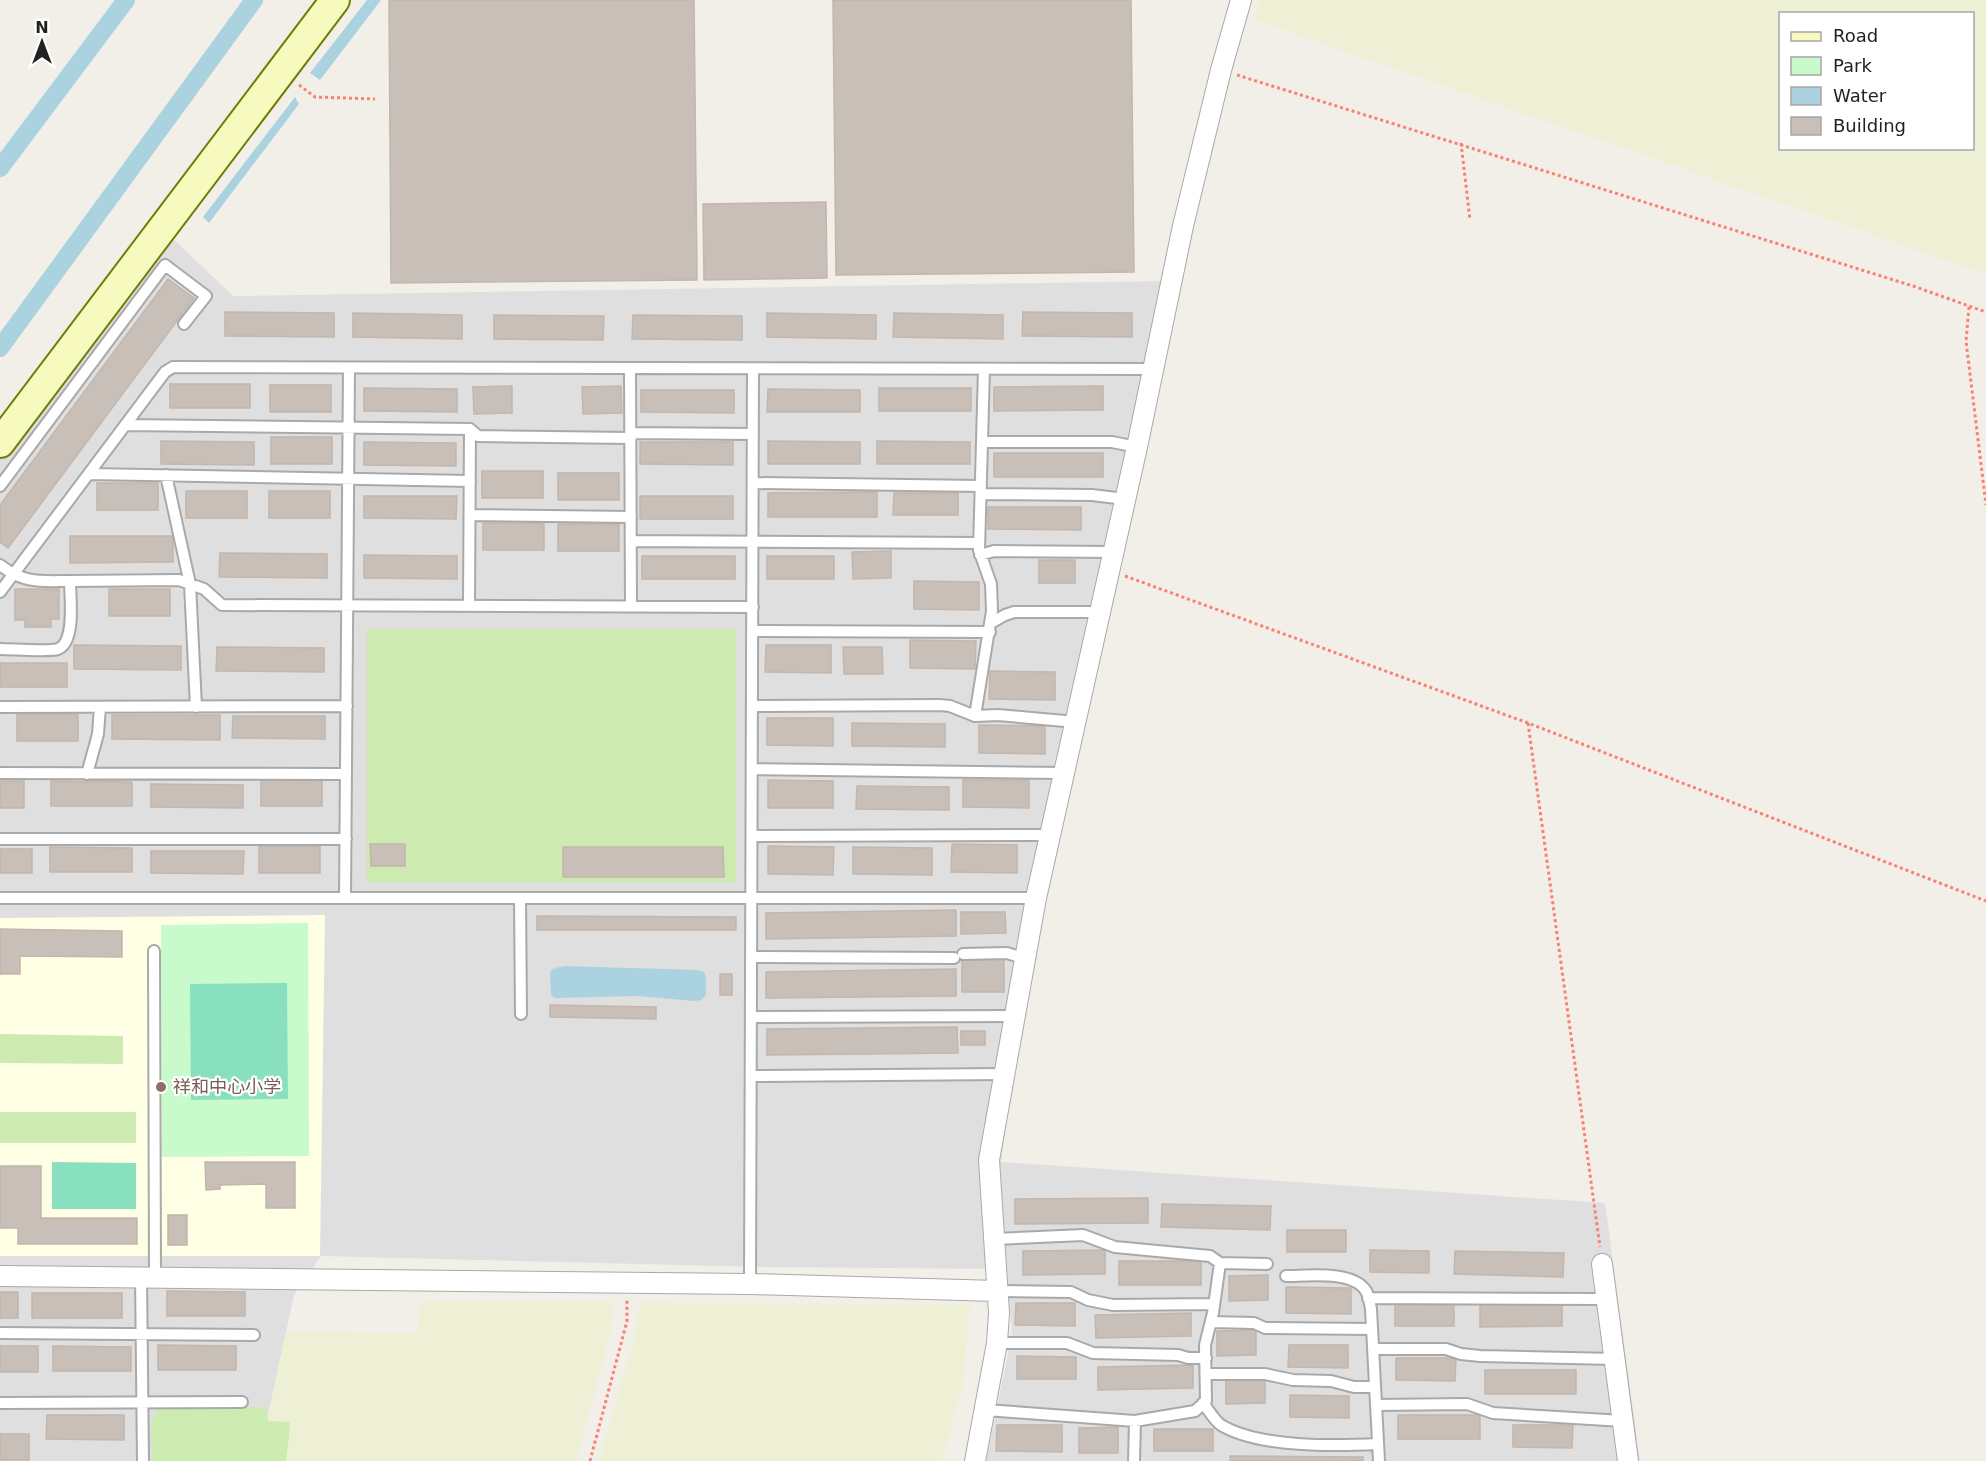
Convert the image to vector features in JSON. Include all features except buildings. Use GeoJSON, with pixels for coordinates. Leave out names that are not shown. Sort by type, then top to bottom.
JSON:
{"type":"FeatureCollection","features":[{"type":"Feature","properties":{"kind":"main road"},"geometry":{"type":"LineString","coordinates":[[0,443],[151,263],[281,71],[335,0]]}},
{"type":"Feature","properties":{"kind":"street"},"geometry":{"type":"LineString","coordinates":[[975,1461],[997,1343],[999,1313],[989,1160],[1036,898],[1112,562],[1183,226],[1221,70],[1241,0]]}},
{"type":"Feature","properties":{"kind":"street"},"geometry":{"type":"LineString","coordinates":[[1602,1264],[1628,1461]]}},
{"type":"Feature","properties":{"kind":"street"},"geometry":{"type":"LineString","coordinates":[[0,1276],[750,1284],[996,1291]]}},
{"type":"Feature","properties":{"kind":"lane"},"geometry":{"type":"LineString","coordinates":[[0,486],[151,263],[165,265],[206,296],[184,324]]}},
{"type":"Feature","properties":{"kind":"lane"},"geometry":{"type":"LineString","coordinates":[[0,592],[165,372],[173,367],[1154,369]]}},
{"type":"Feature","properties":{"kind":"lane"},"geometry":{"type":"LineString","coordinates":[[345,898],[349,368]]}},
{"type":"Feature","properties":{"kind":"lane"},"geometry":{"type":"LineString","coordinates":[[630,369],[631,606]]}},
{"type":"Feature","properties":{"kind":"lane"},"geometry":{"type":"LineString","coordinates":[[750,1284],[753,369]]}},
{"type":"Feature","properties":{"kind":"lane"},"geometry":{"type":"LineString","coordinates":[[975,716],[990,628],[991,584],[980,555],[979,543],[984,369]]}},
{"type":"Feature","properties":{"kind":"lane"},"geometry":{"type":"LineString","coordinates":[[125,425],[470,429],[478,436],[753,434]]}},
{"type":"Feature","properties":{"kind":"lane"},"geometry":{"type":"LineString","coordinates":[[469,605],[470,429]]}},
{"type":"Feature","properties":{"kind":"lane"},"geometry":{"type":"LineString","coordinates":[[982,442],[1112,442],[1137,447]]}},
{"type":"Feature","properties":{"kind":"lane"},"geometry":{"type":"LineString","coordinates":[[89,474],[470,481]]}},
{"type":"Feature","properties":{"kind":"lane"},"geometry":{"type":"LineString","coordinates":[[166,475],[190,584],[196,707]]}},
{"type":"Feature","properties":{"kind":"lane"},"geometry":{"type":"LineString","coordinates":[[753,483],[981,490],[1092,495],[1125,499]]}},
{"type":"Feature","properties":{"kind":"lane"},"geometry":{"type":"LineString","coordinates":[[470,515],[631,517]]}},
{"type":"Feature","properties":{"kind":"lane"},"geometry":{"type":"LineString","coordinates":[[631,541],[979,543]]}},
{"type":"Feature","properties":{"kind":"lane"},"geometry":{"type":"LineString","coordinates":[[980,555],[994,551],[1112,562]]}},
{"type":"Feature","properties":{"kind":"lane"},"geometry":{"type":"LineString","coordinates":[[0,565],[12,575],[28,581],[179,580],[204,589],[222,605],[753,607]]}},
{"type":"Feature","properties":{"kind":"lane"},"geometry":{"type":"LineString","coordinates":[[0,649],[57,649],[65,643],[70,631],[70,581]]}},
{"type":"Feature","properties":{"kind":"lane"},"geometry":{"type":"LineString","coordinates":[[753,631],[990,628],[1005,615],[1014,612],[1100,612]]}},
{"type":"Feature","properties":{"kind":"lane"},"geometry":{"type":"LineString","coordinates":[[752,706],[940,705],[950,706],[975,716],[998,715],[1076,722]]}},
{"type":"Feature","properties":{"kind":"lane"},"geometry":{"type":"LineString","coordinates":[[0,707],[346,706]]}},
{"type":"Feature","properties":{"kind":"lane"},"geometry":{"type":"LineString","coordinates":[[87,774],[98,734],[100,707]]}},
{"type":"Feature","properties":{"kind":"lane"},"geometry":{"type":"LineString","coordinates":[[752,769],[1064,773]]}},
{"type":"Feature","properties":{"kind":"lane"},"geometry":{"type":"LineString","coordinates":[[0,773],[346,774]]}},
{"type":"Feature","properties":{"kind":"lane"},"geometry":{"type":"LineString","coordinates":[[752,836],[1051,835]]}},
{"type":"Feature","properties":{"kind":"lane"},"geometry":{"type":"LineString","coordinates":[[0,839],[346,839]]}},
{"type":"Feature","properties":{"kind":"lane"},"geometry":{"type":"LineString","coordinates":[[0,898],[1036,898]]}},
{"type":"Feature","properties":{"kind":"lane"},"geometry":{"type":"LineString","coordinates":[[520,898],[521,1014]]}},
{"type":"Feature","properties":{"kind":"lane"},"geometry":{"type":"LineString","coordinates":[[143,1461],[142,1334],[148,1277],[154,951]]}},
{"type":"Feature","properties":{"kind":"lane"},"geometry":{"type":"LineString","coordinates":[[751,957],[959,956],[1006,953],[1026,959]]}},
{"type":"Feature","properties":{"kind":"lane"},"geometry":{"type":"LineString","coordinates":[[751,1017],[1015,1016]]}},
{"type":"Feature","properties":{"kind":"lane"},"geometry":{"type":"LineString","coordinates":[[751,1076],[1005,1074]]}},
{"type":"Feature","properties":{"kind":"lane"},"geometry":{"type":"LineString","coordinates":[[994,1239],[1083,1235],[1115,1247],[1210,1256],[1220,1263],[1267,1264]]}},
{"type":"Feature","properties":{"kind":"lane"},"geometry":{"type":"LineString","coordinates":[[986,1410],[1135,1421],[1195,1411],[1206,1401],[1205,1345],[1220,1263]]}},
{"type":"Feature","properties":{"kind":"lane"},"geometry":{"type":"LineString","coordinates":[[1286,1276],[1346,1277],[1358,1283],[1366,1292],[1371,1309],[1379,1461]]}},
{"type":"Feature","properties":{"kind":"lane"},"geometry":{"type":"LineString","coordinates":[[996,1291],[1071,1292],[1089,1300],[1113,1305],[1214,1304]]}},
{"type":"Feature","properties":{"kind":"lane"},"geometry":{"type":"LineString","coordinates":[[1368,1298],[1607,1299]]}},
{"type":"Feature","properties":{"kind":"lane"},"geometry":{"type":"LineString","coordinates":[[1211,1322],[1254,1323],[1265,1328],[1372,1329]]}},
{"type":"Feature","properties":{"kind":"lane"},"geometry":{"type":"LineString","coordinates":[[0,1333],[254,1335]]}},
{"type":"Feature","properties":{"kind":"lane"},"geometry":{"type":"LineString","coordinates":[[997,1343],[1067,1343],[1093,1353],[1206,1358]]}},
{"type":"Feature","properties":{"kind":"lane"},"geometry":{"type":"LineString","coordinates":[[1373,1349],[1446,1349],[1479,1356],[1615,1359]]}},
{"type":"Feature","properties":{"kind":"lane"},"geometry":{"type":"LineString","coordinates":[[1206,1374],[1265,1374],[1293,1380],[1331,1381],[1354,1387],[1375,1387]]}},
{"type":"Feature","properties":{"kind":"lane"},"geometry":{"type":"LineString","coordinates":[[0,1402],[242,1402]]}},
{"type":"Feature","properties":{"kind":"lane"},"geometry":{"type":"LineString","coordinates":[[1203,1403],[1219,1424],[1240,1433],[1273,1440],[1327,1446],[1378,1444]]}},
{"type":"Feature","properties":{"kind":"lane"},"geometry":{"type":"LineString","coordinates":[[1376,1405],[1467,1404],[1492,1413],[1623,1421]]}},
{"type":"Feature","properties":{"kind":"lane"},"geometry":{"type":"LineString","coordinates":[[1134,1461],[1135,1421]]}},
{"type":"Feature","properties":{"kind":"path"},"geometry":{"type":"LineString","coordinates":[[1221,70],[1913,285],[1986,312]]}},
{"type":"Feature","properties":{"kind":"path"},"geometry":{"type":"LineString","coordinates":[[281,71],[315,97],[375,99]]}},
{"type":"Feature","properties":{"kind":"path"},"geometry":{"type":"LineString","coordinates":[[1461,143],[1470,220]]}},
{"type":"Feature","properties":{"kind":"path"},"geometry":{"type":"LineString","coordinates":[[1970,306],[1966,341],[1986,505]]}},
{"type":"Feature","properties":{"kind":"path"},"geometry":{"type":"LineString","coordinates":[[1112,562],[1986,901]]}},
{"type":"Feature","properties":{"kind":"path"},"geometry":{"type":"LineString","coordinates":[[1528,723],[1602,1264]]}},
{"type":"Feature","properties":{"kind":"path"},"geometry":{"type":"LineString","coordinates":[[590,1461],[627,1321],[627,1283]]}},
{"type":"Feature","properties":{"kind":"shaded area"},"geometry":{"type":"Polygon","coordinates":[[[1259,0],[1986,0],[1986,274],[1254,20],[1259,0]]]}},
{"type":"Feature","properties":{"kind":"shaded area"},"geometry":{"type":"Polygon","coordinates":[[[169,235],[233,296],[1164,281],[1036,898],[1001,1162],[1605,1203],[1640,1461],[986,1461],[1012,1335],[1007,1269],[762,1267],[321,1256],[294,1295],[267,1420],[286,1461],[0,1461],[0,453],[169,235]]]}},
{"type":"Feature","properties":{"kind":"shaded area","name":"祥和中心小学"},"geometry":{"type":"Polygon","coordinates":[[[325,915],[320,1256],[0,1256],[0,918],[325,915]]]}},
{"type":"Feature","properties":{"kind":"shaded area"},"geometry":{"type":"Polygon","coordinates":[[[419,1302],[612,1302],[611,1331],[576,1461],[286,1461],[290,1429],[267,1421],[286,1332],[418,1333],[419,1302]]]}},
{"type":"Feature","properties":{"kind":"shaded area"},"geometry":{"type":"Polygon","coordinates":[[[640,1302],[970,1305],[963,1384],[942,1461],[599,1461],[634,1339],[640,1302]]]}},
{"type":"Feature","properties":{"kind":"green space"},"geometry":{"type":"Polygon","coordinates":[[[367,629],[736,629],[736,882],[367,882],[367,629]]]}},
{"type":"Feature","properties":{"kind":"green space"},"geometry":{"type":"Polygon","coordinates":[[[308,923],[309,1156],[162,1157],[161,925],[308,923]]]}},
{"type":"Feature","properties":{"kind":"green space"},"geometry":{"type":"Polygon","coordinates":[[[287,983],[288,1099],[191,1100],[190,984],[287,983]]]}},
{"type":"Feature","properties":{"kind":"green space"},"geometry":{"type":"Polygon","coordinates":[[[0,1034],[123,1036],[123,1064],[0,1063],[0,1034]]]}},
{"type":"Feature","properties":{"kind":"green space"},"geometry":{"type":"Polygon","coordinates":[[[0,1112],[136,1112],[136,1143],[0,1143],[0,1112]]]}},
{"type":"Feature","properties":{"kind":"green space"},"geometry":{"type":"Polygon","coordinates":[[[52,1162],[136,1163],[136,1209],[52,1209],[52,1162]]]}},
{"type":"Feature","properties":{"kind":"green space"},"geometry":{"type":"Polygon","coordinates":[[[261,1407],[266,1410],[268,1421],[289,1422],[286,1461],[153,1461],[152,1427],[155,1414],[159,1409],[261,1407]]]}},
{"type":"Feature","properties":{"kind":"water"},"geometry":{"type":"Polygon","coordinates":[[[367,0],[381,0],[320,80],[310,73],[367,0]]]}},
{"type":"Feature","properties":{"kind":"water"},"geometry":{"type":"Polygon","coordinates":[[[295,97],[299,104],[209,223],[203,217],[295,97]]]}},
{"type":"Feature","properties":{"kind":"water"},"geometry":{"type":"Polygon","coordinates":[[[564,966],[698,970],[704,972],[706,977],[706,995],[701,1000],[695,1001],[637,996],[555,998],[551,995],[550,973],[552,969],[564,966]]]}},
{"type":"Feature","properties":{"kind":"waterway"},"geometry":{"type":"LineString","coordinates":[[0,168],[126,0]]}},
{"type":"Feature","properties":{"kind":"waterway"},"geometry":{"type":"LineString","coordinates":[[0,348],[254,0]]}},
{"type":"Feature","properties":{"kind":"place","name":"祥和中心小学"},"geometry":{"type":"Point","coordinates":[161,1087]}}]}
